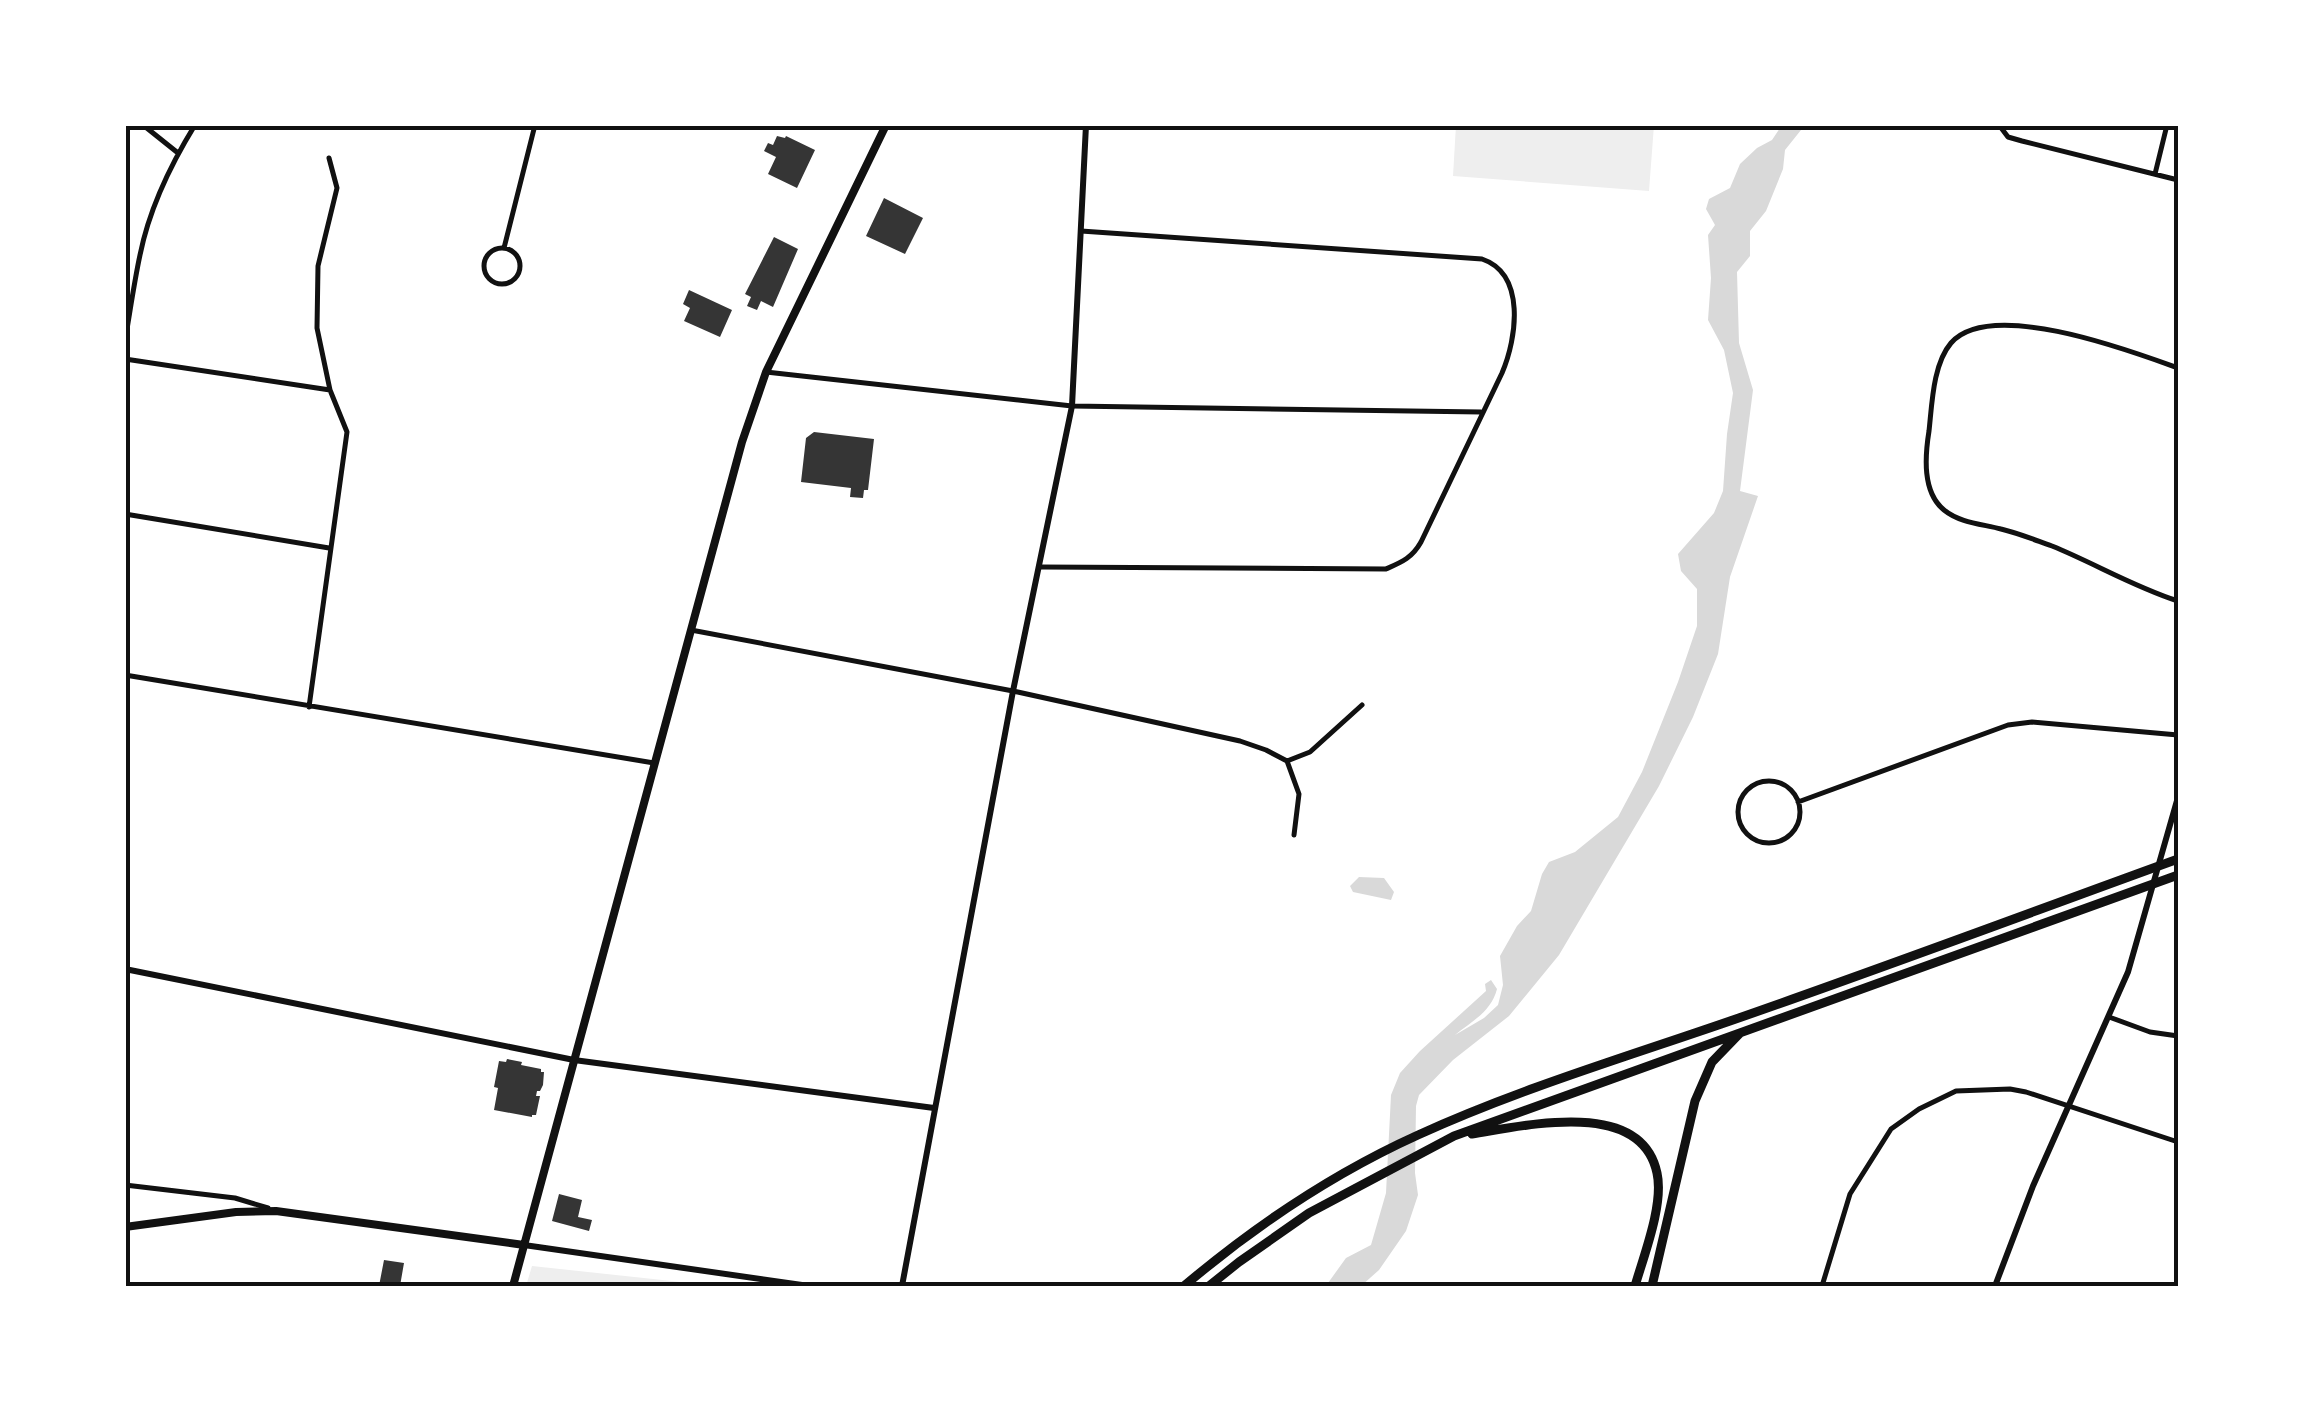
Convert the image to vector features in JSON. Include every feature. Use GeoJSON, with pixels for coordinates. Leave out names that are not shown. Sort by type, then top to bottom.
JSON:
{"type":"FeatureCollection","features":[{"type":"Feature","properties":{"kind":"highway"},"geometry":{"type":"LineString","coordinates":[[1184,1286],[1284,1210],[1420,1134],[1551,1081],[2178,859]]}},
{"type":"Feature","properties":{"kind":"highway"},"geometry":{"type":"LineString","coordinates":[[1209,1286],[1309,1213],[1454,1136],[2178,875]]}},
{"type":"Feature","properties":{"kind":"highway"},"geometry":{"type":"LineString","coordinates":[[1652,1286],[1695,1101],[1712,1062],[1742,1031]]}},
{"type":"Feature","properties":{"kind":"highway"},"geometry":{"type":"LineString","coordinates":[[1454,1136],[1569,1122],[1600,1123],[1630,1133],[1647,1150],[1657,1172],[1654,1221],[1635,1286]]}},
{"type":"Feature","properties":{"kind":"main road"},"geometry":{"type":"LineString","coordinates":[[513,1286],[742,442],[766,372],[886,125]]}},
{"type":"Feature","properties":{"kind":"main road"},"geometry":{"type":"LineString","coordinates":[[127,1226],[276,1210],[524,1245]]}},
{"type":"Feature","properties":{"kind":"street"},"geometry":{"type":"LineString","coordinates":[[143,125],[178,153]]}},
{"type":"Feature","properties":{"kind":"street"},"geometry":{"type":"LineString","coordinates":[[125,341],[149,222],[178,153],[195,125]]}},
{"type":"Feature","properties":{"kind":"street"},"geometry":{"type":"LineString","coordinates":[[504,248],[535,125]]}},
{"type":"Feature","properties":{"kind":"street"},"geometry":{"type":"LineString","coordinates":[[902,1286],[1072,406],[1086,125]]}},
{"type":"Feature","properties":{"kind":"street"},"geometry":{"type":"LineString","coordinates":[[1999,125],[2008,137],[2178,180]]}},
{"type":"Feature","properties":{"kind":"street"},"geometry":{"type":"LineString","coordinates":[[2154,174],[2167,125]]}},
{"type":"Feature","properties":{"kind":"street"},"geometry":{"type":"LineString","coordinates":[[309,706],[347,432],[330,390],[317,328],[318,266],[337,188],[328,158]]}},
{"type":"Feature","properties":{"kind":"street"},"geometry":{"type":"LineString","coordinates":[[1040,567],[1386,569],[1404,562],[1421,542],[1507,362],[1512,327],[1512,286],[1506,274],[1492,262],[1457,256],[1081,231]]}},
{"type":"Feature","properties":{"kind":"street"},"geometry":{"type":"LineString","coordinates":[[504,248],[515,253],[520,270],[513,281],[502,285],[486,276],[483,265],[488,254],[504,248]]}},
{"type":"Feature","properties":{"kind":"street"},"geometry":{"type":"LineString","coordinates":[[2178,368],[2062,331],[1977,328],[1952,342],[1938,371],[1926,465],[1934,500],[1958,518],[2053,547],[2178,601]]}},
{"type":"Feature","properties":{"kind":"street"},"geometry":{"type":"LineString","coordinates":[[125,359],[330,390]]}},
{"type":"Feature","properties":{"kind":"street"},"geometry":{"type":"LineString","coordinates":[[766,372],[1072,406],[1482,412]]}},
{"type":"Feature","properties":{"kind":"street"},"geometry":{"type":"LineString","coordinates":[[125,514],[330,548]]}},
{"type":"Feature","properties":{"kind":"street"},"geometry":{"type":"LineString","coordinates":[[691,630],[1014,692],[1240,741],[1288,761],[1299,794],[1294,835]]}},
{"type":"Feature","properties":{"kind":"street"},"geometry":{"type":"LineString","coordinates":[[125,675],[654,763]]}},
{"type":"Feature","properties":{"kind":"street"},"geometry":{"type":"LineString","coordinates":[[1288,761],[1310,752],[1362,705]]}},
{"type":"Feature","properties":{"kind":"street"},"geometry":{"type":"LineString","coordinates":[[1798,802],[2008,725],[2032,722],[2178,735]]}},
{"type":"Feature","properties":{"kind":"street"},"geometry":{"type":"LineString","coordinates":[[1760,782],[1779,782],[1798,802],[1796,828],[1779,841],[1753,839],[1738,818],[1740,800],[1760,782]]}},
{"type":"Feature","properties":{"kind":"street"},"geometry":{"type":"LineString","coordinates":[[1995,1286],[2033,1186],[2128,972],[2178,797]]}},
{"type":"Feature","properties":{"kind":"street"},"geometry":{"type":"LineString","coordinates":[[125,970],[574,1060],[934,1108]]}},
{"type":"Feature","properties":{"kind":"street"},"geometry":{"type":"LineString","coordinates":[[2109,1017],[2150,1032],[2178,1036]]}},
{"type":"Feature","properties":{"kind":"street"},"geometry":{"type":"LineString","coordinates":[[1822,1286],[1850,1194],[1892,1128],[1956,1092],[2010,1089],[2178,1142]]}},
{"type":"Feature","properties":{"kind":"street"},"geometry":{"type":"LineString","coordinates":[[125,1185],[235,1198],[276,1210]]}},
{"type":"Feature","properties":{"kind":"street"},"geometry":{"type":"LineString","coordinates":[[125,1216],[127,1226]]}},
{"type":"Feature","properties":{"kind":"street"},"geometry":{"type":"LineString","coordinates":[[524,1245],[808,1286]]}},
{"type":"Feature","properties":{"kind":"shaded area"},"geometry":{"type":"Polygon","coordinates":[[[1456,125],[1654,125],[1649,191],[1453,176],[1456,125]]]}},
{"type":"Feature","properties":{"kind":"shaded area"},"geometry":{"type":"Polygon","coordinates":[[[1782,125],[1805,125],[1785,150],[1783,169],[1766,211],[1750,231],[1750,256],[1737,272],[1739,343],[1753,390],[1740,491],[1758,496],[1730,577],[1718,654],[1693,717],[1659,786],[1559,955],[1509,1016],[1453,1060],[1419,1095],[1415,1173],[1418,1195],[1406,1231],[1379,1270],[1361,1286],[1320,1286],[1328,1283],[1346,1258],[1371,1245],[1386,1193],[1391,1095],[1400,1073],[1486,991],[1485,984],[1491,980],[1497,989],[1490,1004],[1455,1035],[1498,1005],[1503,985],[1500,956],[1517,926],[1531,911],[1542,874],[1549,862],[1575,852],[1618,817],[1642,772],[1678,682],[1697,626],[1697,589],[1681,571],[1678,554],[1714,513],[1723,491],[1733,393],[1724,350],[1708,320],[1708,235],[1715,225],[1706,209],[1709,199],[1730,188],[1740,164],[1772,140],[1782,125]]]}},
{"type":"Feature","properties":{"kind":"shaded area"},"geometry":{"type":"Polygon","coordinates":[[[1359,877],[1384,878],[1394,892],[1391,900],[1353,892],[1350,886],[1359,877]]]}},
{"type":"Feature","properties":{"kind":"shaded area"},"geometry":{"type":"Polygon","coordinates":[[[532,1266],[681,1282],[680,1286],[526,1286],[532,1266]]]}},
{"type":"Feature","properties":{"kind":"building"},"geometry":{"type":"Polygon","coordinates":[[[777,136],[786,136],[815,150],[797,188],[768,174],[776,157],[764,151],[777,136]]]}},
{"type":"Feature","properties":{"kind":"building"},"geometry":{"type":"Polygon","coordinates":[[[884,198],[923,218],[905,254],[866,236],[884,198]]]}},
{"type":"Feature","properties":{"kind":"building"},"geometry":{"type":"Polygon","coordinates":[[[774,237],[798,249],[773,307],[761,301],[757,310],[747,306],[751,297],[745,294],[774,237]]]}},
{"type":"Feature","properties":{"kind":"building"},"geometry":{"type":"Polygon","coordinates":[[[689,290],[732,310],[720,337],[684,321],[690,308],[683,304],[689,290]]]}},
{"type":"Feature","properties":{"kind":"building"},"geometry":{"type":"Polygon","coordinates":[[[814,432],[874,439],[868,490],[864,490],[863,498],[850,497],[851,488],[801,482],[806,438],[814,432]]]}},
{"type":"Feature","properties":{"kind":"building"},"geometry":{"type":"Polygon","coordinates":[[[507,1059],[544,1072],[543,1085],[536,1096],[540,1096],[536,1115],[532,1117],[494,1110],[499,1061],[507,1059]]]}},
{"type":"Feature","properties":{"kind":"building"},"geometry":{"type":"Polygon","coordinates":[[[559,1194],[582,1200],[578,1217],[592,1220],[589,1231],[552,1221],[559,1194]]]}},
{"type":"Feature","properties":{"kind":"building"},"geometry":{"type":"Polygon","coordinates":[[[384,1260],[404,1263],[400,1286],[379,1286],[384,1260]]]}}]}
